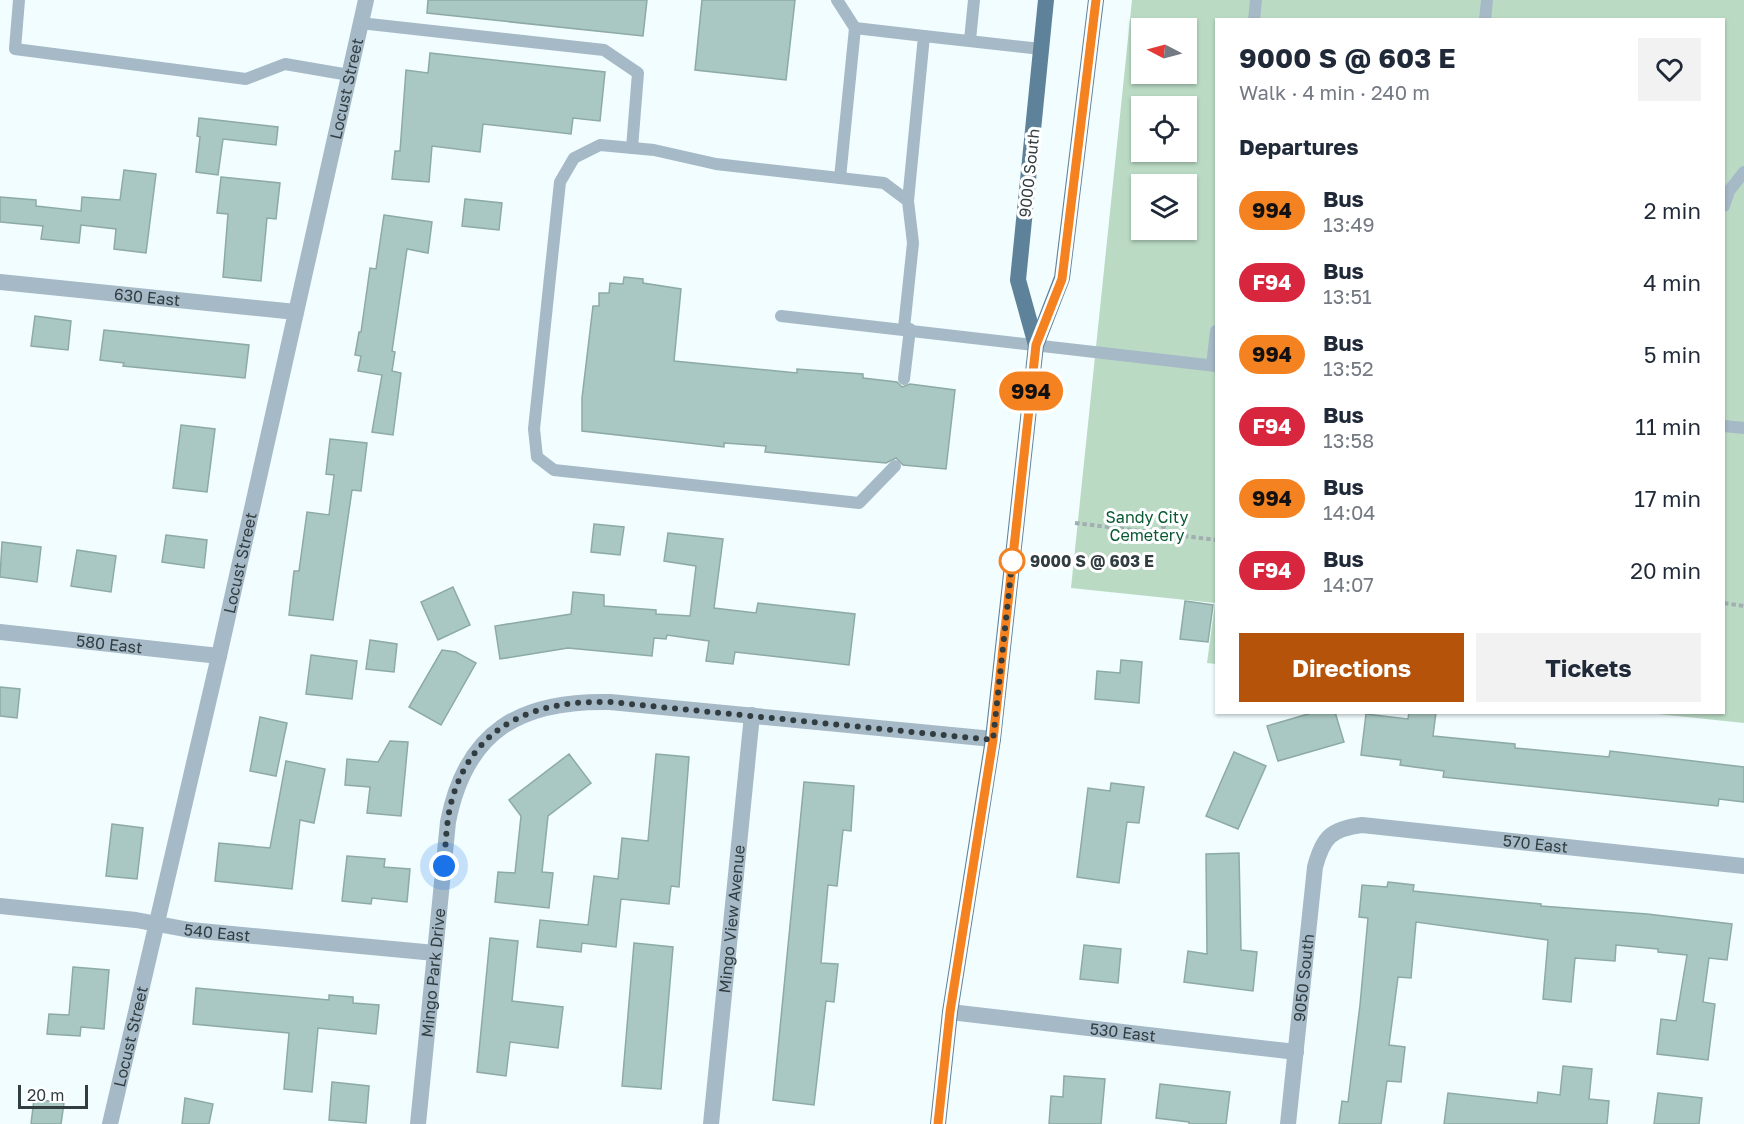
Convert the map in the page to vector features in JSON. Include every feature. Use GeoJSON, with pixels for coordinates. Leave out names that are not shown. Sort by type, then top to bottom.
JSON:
{"type":"FeatureCollection","features":[{"type":"Feature","properties":{"kind":"main road","name":"9000 South"},"geometry":{"type":"LineString","coordinates":[[1036,345],[1018,280],[1046,0]]}},
{"type":"Feature","properties":{"kind":"main road","name":"9000 South"},"geometry":{"type":"LineString","coordinates":[[938,1124],[950,1012],[993,740],[1036,345],[1062,279],[1096,0]]}},
{"type":"Feature","properties":{"kind":"street","name":"Locust Street"},"geometry":{"type":"LineString","coordinates":[[110,1124],[219,656],[366,0]]}},
{"type":"Feature","properties":{"kind":"street","name":"630 East"},"geometry":{"type":"LineString","coordinates":[[0,282],[296,312]]}},
{"type":"Feature","properties":{"kind":"street","name":"580 East"},"geometry":{"type":"LineString","coordinates":[[0,632],[219,656]]}},
{"type":"Feature","properties":{"kind":"street","name":"Mingo Park Drive"},"geometry":{"type":"LineString","coordinates":[[418,1124],[448,822],[453,795],[464,769],[480,746],[501,727],[525,713],[553,705],[581,701],[752,715],[993,740]]}},
{"type":"Feature","properties":{"kind":"street","name":"Mingo View Avenue"},"geometry":{"type":"LineString","coordinates":[[711,1124],[752,715]]}},
{"type":"Feature","properties":{"kind":"street","name":"570 East"},"geometry":{"type":"LineString","coordinates":[[1329,836],[1345,827],[1362,825],[1744,866]]}},
{"type":"Feature","properties":{"kind":"street","name":"9050 South"},"geometry":{"type":"LineString","coordinates":[[1288,1124],[1315,867],[1319,849],[1329,836]]}},
{"type":"Feature","properties":{"kind":"street","name":"540 East"},"geometry":{"type":"LineString","coordinates":[[0,906],[190,930],[435,953]]}},
{"type":"Feature","properties":{"kind":"street","name":"530 East"},"geometry":{"type":"LineString","coordinates":[[950,1012],[1296,1052]]}},
{"type":"Feature","properties":{"kind":"lane"},"geometry":{"type":"LineString","coordinates":[[19,0],[15,49],[246,79],[285,64],[349,75]]}},
{"type":"Feature","properties":{"kind":"lane"},"geometry":{"type":"LineString","coordinates":[[837,0],[855,28],[840,178]]}},
{"type":"Feature","properties":{"kind":"lane"},"geometry":{"type":"LineString","coordinates":[[970,40],[974,0]]}},
{"type":"Feature","properties":{"kind":"lane"},"geometry":{"type":"LineString","coordinates":[[1254,18],[1256,0]]}},
{"type":"Feature","properties":{"kind":"lane"},"geometry":{"type":"LineString","coordinates":[[1485,18],[1486,0]]}},
{"type":"Feature","properties":{"kind":"lane"},"geometry":{"type":"LineString","coordinates":[[360,23],[604,50],[638,73],[632,148]]}},
{"type":"Feature","properties":{"kind":"lane"},"geometry":{"type":"LineString","coordinates":[[855,28],[1041,49]]}},
{"type":"Feature","properties":{"kind":"lane"},"geometry":{"type":"LineString","coordinates":[[904,379],[913,243],[908,201],[924,36]]}},
{"type":"Feature","properties":{"kind":"lane"},"geometry":{"type":"LineString","coordinates":[[895,466],[860,503],[554,471],[537,457],[534,429],[560,182],[574,158],[600,145],[632,148],[716,164],[884,183],[908,201]]}},
{"type":"Feature","properties":{"kind":"lane"},"geometry":{"type":"LineString","coordinates":[[1725,203],[1729,190],[1744,172]]}},
{"type":"Feature","properties":{"kind":"lane"},"geometry":{"type":"LineString","coordinates":[[781,316],[1214,366],[1215,348]]}},
{"type":"Feature","properties":{"kind":"lane"},"geometry":{"type":"LineString","coordinates":[[1725,426],[1744,428]]}},
{"type":"Feature","properties":{"kind":"path"},"geometry":{"type":"LineString","coordinates":[[1075,523],[1159,533],[1165,528],[1169,534]]}},
{"type":"Feature","properties":{"kind":"path"},"geometry":{"type":"LineString","coordinates":[[1159,533],[1163,539],[1169,534],[1215,540]]}},
{"type":"Feature","properties":{"kind":"path"},"geometry":{"type":"LineString","coordinates":[[1725,603],[1744,606]]}},
{"type":"Feature","properties":{"kind":"green space","name":"Sandy City Cemetery"},"geometry":{"type":"Polygon","coordinates":[[[1132,0],[1744,0],[1744,723],[1658,714],[1725,714],[1725,18],[1215,18],[1215,603],[1071,588],[1132,0]]]}},
{"type":"Feature","properties":{"kind":"green space","name":"Sandy City Cemetery"},"geometry":{"type":"Polygon","coordinates":[[[1215,603],[1215,664],[1207,663],[1215,603]]]}},
{"type":"Feature","properties":{"kind":"building"},"geometry":{"type":"Polygon","coordinates":[[[428,0],[647,0],[643,36],[427,13],[428,0]]]}},
{"type":"Feature","properties":{"kind":"building"},"geometry":{"type":"Polygon","coordinates":[[[702,0],[795,0],[786,80],[695,70],[702,0]]]}},
{"type":"Feature","properties":{"kind":"building"},"geometry":{"type":"Polygon","coordinates":[[[430,53],[605,72],[600,121],[573,118],[571,134],[483,124],[480,152],[432,146],[429,182],[392,179],[395,151],[400,151],[406,70],[428,73],[430,53]]]}},
{"type":"Feature","properties":{"kind":"building"},"geometry":{"type":"Polygon","coordinates":[[[199,118],[278,127],[276,145],[223,139],[218,175],[196,172],[200,137],[197,136],[199,118]]]}},
{"type":"Feature","properties":{"kind":"building"},"geometry":{"type":"Polygon","coordinates":[[[124,170],[156,174],[146,253],[114,249],[116,229],[81,225],[79,243],[41,239],[43,226],[0,222],[0,197],[36,200],[36,206],[81,211],[82,197],[120,200],[124,170]]]}},
{"type":"Feature","properties":{"kind":"building"},"geometry":{"type":"Polygon","coordinates":[[[221,177],[280,183],[276,219],[267,218],[261,281],[223,277],[228,214],[217,213],[221,177]]]}},
{"type":"Feature","properties":{"kind":"building"},"geometry":{"type":"Polygon","coordinates":[[[465,199],[502,203],[499,230],[462,226],[465,199]]]}},
{"type":"Feature","properties":{"kind":"building"},"geometry":{"type":"Polygon","coordinates":[[[384,215],[432,222],[428,253],[407,249],[392,351],[395,352],[392,371],[401,373],[393,435],[372,432],[382,375],[358,371],[361,356],[355,355],[359,332],[361,332],[370,268],[376,269],[384,215]]]}},
{"type":"Feature","properties":{"kind":"building"},"geometry":{"type":"Polygon","coordinates":[[[624,277],[643,279],[643,283],[681,289],[674,361],[797,373],[797,369],[863,374],[863,378],[897,382],[902,387],[910,384],[955,390],[946,469],[903,465],[896,458],[886,463],[765,452],[766,446],[724,443],[724,447],[582,431],[582,398],[593,306],[599,306],[599,293],[609,293],[610,283],[623,284],[624,277]]]}},
{"type":"Feature","properties":{"kind":"building"},"geometry":{"type":"Polygon","coordinates":[[[35,316],[71,321],[68,350],[31,346],[35,316]]]}},
{"type":"Feature","properties":{"kind":"building"},"geometry":{"type":"Polygon","coordinates":[[[104,330],[249,345],[245,378],[123,366],[124,363],[100,360],[104,330]]]}},
{"type":"Feature","properties":{"kind":"building"},"geometry":{"type":"Polygon","coordinates":[[[181,425],[215,429],[207,492],[173,488],[181,425]]]}},
{"type":"Feature","properties":{"kind":"building"},"geometry":{"type":"Polygon","coordinates":[[[330,439],[367,443],[361,491],[352,490],[333,620],[289,615],[294,571],[299,571],[307,512],[329,515],[334,475],[326,474],[330,439]]]}},
{"type":"Feature","properties":{"kind":"building"},"geometry":{"type":"Polygon","coordinates":[[[594,524],[624,527],[620,555],[591,552],[594,524]]]}},
{"type":"Feature","properties":{"kind":"building"},"geometry":{"type":"Polygon","coordinates":[[[668,533],[723,539],[714,608],[756,613],[758,603],[855,614],[849,665],[735,652],[733,664],[706,661],[709,641],[667,635],[666,639],[654,638],[652,656],[568,648],[500,659],[495,626],[571,614],[573,592],[604,595],[604,606],[656,610],[656,614],[690,616],[696,566],[664,561],[668,533]]]}},
{"type":"Feature","properties":{"kind":"building"},"geometry":{"type":"Polygon","coordinates":[[[166,535],[207,540],[204,568],[162,562],[166,535]]]}},
{"type":"Feature","properties":{"kind":"building"},"geometry":{"type":"Polygon","coordinates":[[[2,542],[41,547],[37,582],[0,577],[2,542]]]}},
{"type":"Feature","properties":{"kind":"building"},"geometry":{"type":"Polygon","coordinates":[[[77,550],[116,556],[111,592],[71,586],[77,550]]]}},
{"type":"Feature","properties":{"kind":"building"},"geometry":{"type":"Polygon","coordinates":[[[453,587],[470,625],[438,640],[421,602],[453,587]]]}},
{"type":"Feature","properties":{"kind":"building"},"geometry":{"type":"Polygon","coordinates":[[[1185,601],[1213,605],[1208,642],[1180,639],[1185,601]]]}},
{"type":"Feature","properties":{"kind":"building"},"geometry":{"type":"Polygon","coordinates":[[[370,640],[397,644],[394,672],[366,669],[370,640]]]}},
{"type":"Feature","properties":{"kind":"building"},"geometry":{"type":"Polygon","coordinates":[[[442,650],[456,652],[476,663],[441,725],[409,707],[442,650]]]}},
{"type":"Feature","properties":{"kind":"building"},"geometry":{"type":"Polygon","coordinates":[[[311,655],[357,661],[352,699],[306,694],[311,655]]]}},
{"type":"Feature","properties":{"kind":"building"},"geometry":{"type":"Polygon","coordinates":[[[1121,660],[1142,662],[1139,703],[1095,699],[1097,671],[1120,673],[1121,660]]]}},
{"type":"Feature","properties":{"kind":"building"},"geometry":{"type":"Polygon","coordinates":[[[0,687],[20,689],[17,718],[0,716],[0,687]]]}},
{"type":"Feature","properties":{"kind":"building"},"geometry":{"type":"Polygon","coordinates":[[[1308,714],[1336,714],[1344,742],[1278,761],[1267,726],[1308,714]]]}},
{"type":"Feature","properties":{"kind":"building"},"geometry":{"type":"Polygon","coordinates":[[[1366,714],[1408,719],[1409,714],[1436,714],[1433,736],[1515,744],[1515,748],[1609,757],[1610,751],[1744,767],[1744,802],[1719,799],[1718,806],[1443,777],[1444,771],[1400,765],[1401,760],[1361,755],[1366,714]]]}},
{"type":"Feature","properties":{"kind":"building"},"geometry":{"type":"Polygon","coordinates":[[[260,717],[287,723],[276,776],[250,771],[260,717]]]}},
{"type":"Feature","properties":{"kind":"building"},"geometry":{"type":"Polygon","coordinates":[[[390,741],[408,742],[401,816],[367,813],[370,787],[345,785],[347,759],[378,762],[390,741]]]}},
{"type":"Feature","properties":{"kind":"building"},"geometry":{"type":"Polygon","coordinates":[[[1234,752],[1266,766],[1238,829],[1206,816],[1234,752]]]}},
{"type":"Feature","properties":{"kind":"building"},"geometry":{"type":"Polygon","coordinates":[[[569,754],[591,783],[548,816],[542,872],[553,873],[549,908],[495,902],[498,872],[515,873],[521,816],[509,800],[569,754]]]}},
{"type":"Feature","properties":{"kind":"building"},"geometry":{"type":"Polygon","coordinates":[[[656,754],[689,757],[679,887],[671,886],[669,904],[621,899],[616,947],[582,943],[581,952],[537,947],[540,920],[588,925],[594,876],[618,879],[622,838],[648,841],[656,754]]]}},
{"type":"Feature","properties":{"kind":"building"},"geometry":{"type":"Polygon","coordinates":[[[286,761],[325,769],[314,823],[300,820],[292,889],[215,881],[219,843],[270,848],[286,761]]]}},
{"type":"Feature","properties":{"kind":"building"},"geometry":{"type":"Polygon","coordinates":[[[804,782],[854,786],[851,831],[843,830],[837,886],[828,885],[821,963],[838,964],[834,1002],[826,1001],[814,1105],[773,1100],[804,782]]]}},
{"type":"Feature","properties":{"kind":"building"},"geometry":{"type":"Polygon","coordinates":[[[1111,783],[1144,787],[1139,823],[1127,822],[1119,883],[1077,877],[1088,788],[1110,791],[1111,783]]]}},
{"type":"Feature","properties":{"kind":"building"},"geometry":{"type":"Polygon","coordinates":[[[112,824],[143,828],[137,879],[106,876],[112,824]]]}},
{"type":"Feature","properties":{"kind":"building"},"geometry":{"type":"Polygon","coordinates":[[[1239,853],[1241,950],[1257,952],[1253,991],[1184,982],[1188,951],[1207,954],[1206,854],[1239,853]]]}},
{"type":"Feature","properties":{"kind":"building"},"geometry":{"type":"Polygon","coordinates":[[[347,856],[385,859],[384,867],[410,869],[407,902],[372,898],[371,904],[342,901],[347,856]]]}},
{"type":"Feature","properties":{"kind":"building"},"geometry":{"type":"Polygon","coordinates":[[[1388,882],[1414,885],[1413,891],[1732,924],[1727,960],[1709,958],[1703,1002],[1715,1004],[1708,1060],[1657,1054],[1661,1019],[1676,1021],[1687,955],[1658,952],[1658,949],[1616,945],[1615,961],[1575,958],[1571,1002],[1543,999],[1548,940],[1416,922],[1411,978],[1398,977],[1389,1045],[1405,1047],[1401,1082],[1387,1081],[1381,1124],[1339,1124],[1342,1101],[1348,1102],[1360,1005],[1368,918],[1359,917],[1362,885],[1387,887],[1388,882]]]}},
{"type":"Feature","properties":{"kind":"building"},"geometry":{"type":"Polygon","coordinates":[[[490,938],[518,941],[512,1001],[563,1007],[558,1048],[510,1042],[506,1076],[477,1072],[490,938]]]}},
{"type":"Feature","properties":{"kind":"building"},"geometry":{"type":"Polygon","coordinates":[[[634,943],[673,947],[661,1089],[622,1086],[634,943]]]}},
{"type":"Feature","properties":{"kind":"building"},"geometry":{"type":"Polygon","coordinates":[[[1084,945],[1121,949],[1118,983],[1080,979],[1084,945]]]}},
{"type":"Feature","properties":{"kind":"building"},"geometry":{"type":"Polygon","coordinates":[[[73,967],[109,970],[104,1029],[81,1027],[80,1036],[47,1034],[49,1014],[69,1015],[73,967]]]}},
{"type":"Feature","properties":{"kind":"building"},"geometry":{"type":"Polygon","coordinates":[[[196,988],[329,1000],[329,995],[353,997],[353,1003],[379,1005],[376,1034],[318,1028],[312,1092],[284,1089],[289,1033],[193,1024],[196,988]]]}},
{"type":"Feature","properties":{"kind":"building"},"geometry":{"type":"Polygon","coordinates":[[[1563,1066],[1592,1069],[1589,1099],[1609,1101],[1607,1124],[1444,1124],[1448,1093],[1537,1103],[1538,1092],[1560,1095],[1563,1066]]]}},
{"type":"Feature","properties":{"kind":"building"},"geometry":{"type":"Polygon","coordinates":[[[1064,1076],[1105,1079],[1101,1124],[1049,1124],[1051,1096],[1063,1097],[1064,1076]]]}},
{"type":"Feature","properties":{"kind":"building"},"geometry":{"type":"Polygon","coordinates":[[[332,1082],[369,1086],[366,1123],[329,1120],[332,1082]]]}},
{"type":"Feature","properties":{"kind":"building"},"geometry":{"type":"Polygon","coordinates":[[[1160,1084],[1230,1092],[1226,1124],[1189,1124],[1189,1122],[1156,1118],[1160,1084]]]}},
{"type":"Feature","properties":{"kind":"building"},"geometry":{"type":"Polygon","coordinates":[[[1658,1093],[1702,1098],[1699,1124],[1654,1124],[1658,1093]]]}},
{"type":"Feature","properties":{"kind":"building"},"geometry":{"type":"Polygon","coordinates":[[[185,1098],[213,1104],[209,1124],[182,1124],[185,1098]]]}},
{"type":"Feature","properties":{"kind":"building"},"geometry":{"type":"Polygon","coordinates":[[[34,1099],[64,1103],[61,1124],[31,1124],[34,1099]]]}},
{"type":"Feature","properties":{"kind":"bus line","name":"994"},"geometry":{"type":"LineString","coordinates":[[938,1124],[950,1012],[993,740],[1036,345],[1062,279],[1096,0]]}},
{"type":"Feature","properties":{"kind":"place","name":"9000 S @ 603 E"},"geometry":{"type":"Point","coordinates":[1012,561]}},
{"type":"Feature","properties":{"kind":"route"},"geometry":{"type":"LineString","coordinates":[[444,866],[453,795],[464,769],[480,746],[501,727],[525,713],[553,705],[581,701],[610,702],[993,740],[1013,554],[1012,561]]}}]}
